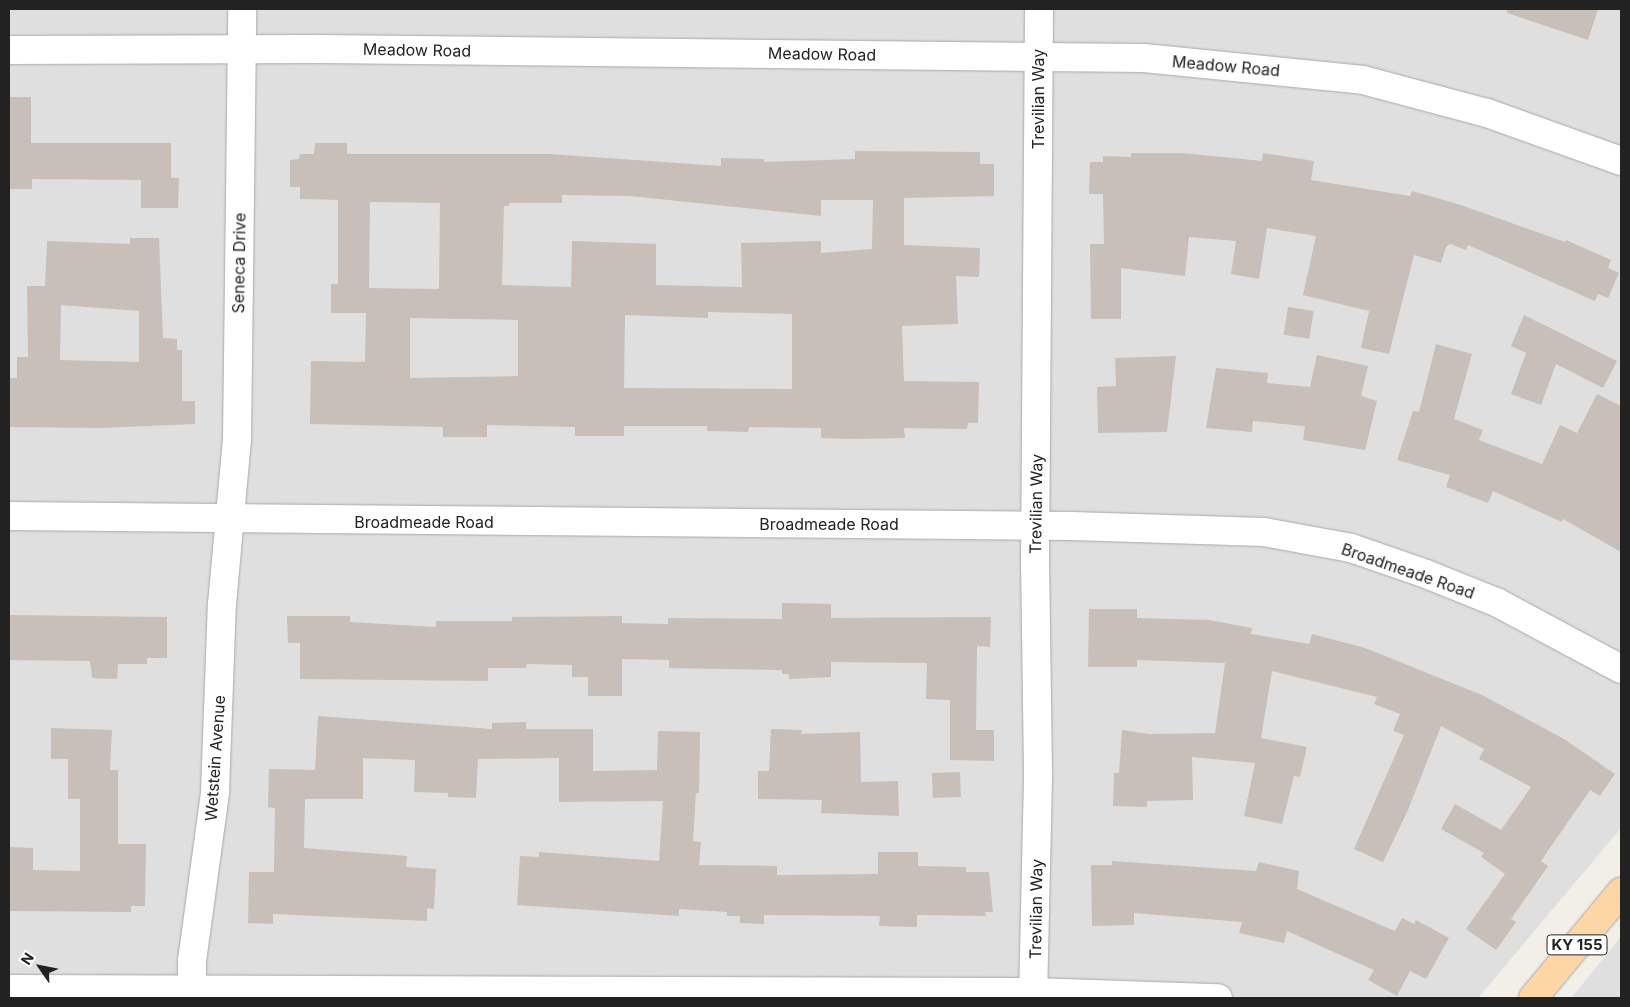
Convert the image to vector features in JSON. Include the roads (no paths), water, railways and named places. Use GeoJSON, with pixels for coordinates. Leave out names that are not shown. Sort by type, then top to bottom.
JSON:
{"type":"FeatureCollection","features":[{"type":"Feature","properties":{"kind":"main road","name":"KY 155"},"geometry":{"type":"LineString","coordinates":[[1533,998],[1621,892]]}},
{"type":"Feature","properties":{"kind":"street","name":"Seneca Drive"},"geometry":{"type":"LineString","coordinates":[[231,517],[237,440],[242,9]]}},
{"type":"Feature","properties":{"kind":"street","name":"Trevilian Way"},"geometry":{"type":"LineString","coordinates":[[1033,995],[1038,781],[1036,526],[1039,9]]}},
{"type":"Feature","properties":{"kind":"street","name":"Meadow Road"},"geometry":{"type":"LineString","coordinates":[[9,50],[241,51],[320,49],[1144,58],[1363,80],[1487,113],[1621,160]]}},
{"type":"Feature","properties":{"kind":"street","name":"Broadmeade Road"},"geometry":{"type":"LineString","coordinates":[[9,516],[231,517],[310,521],[1036,526],[1264,532],[1351,548],[1498,603],[1621,669]]}},
{"type":"Feature","properties":{"kind":"street","name":"Wetstein Avenue"},"geometry":{"type":"LineString","coordinates":[[192,994],[192,962],[215,792],[222,604],[231,517]]}},
{"type":"Feature","properties":{"kind":"street"},"geometry":{"type":"LineString","coordinates":[[9,989],[192,994],[1033,995],[1218,998]]}}]}
